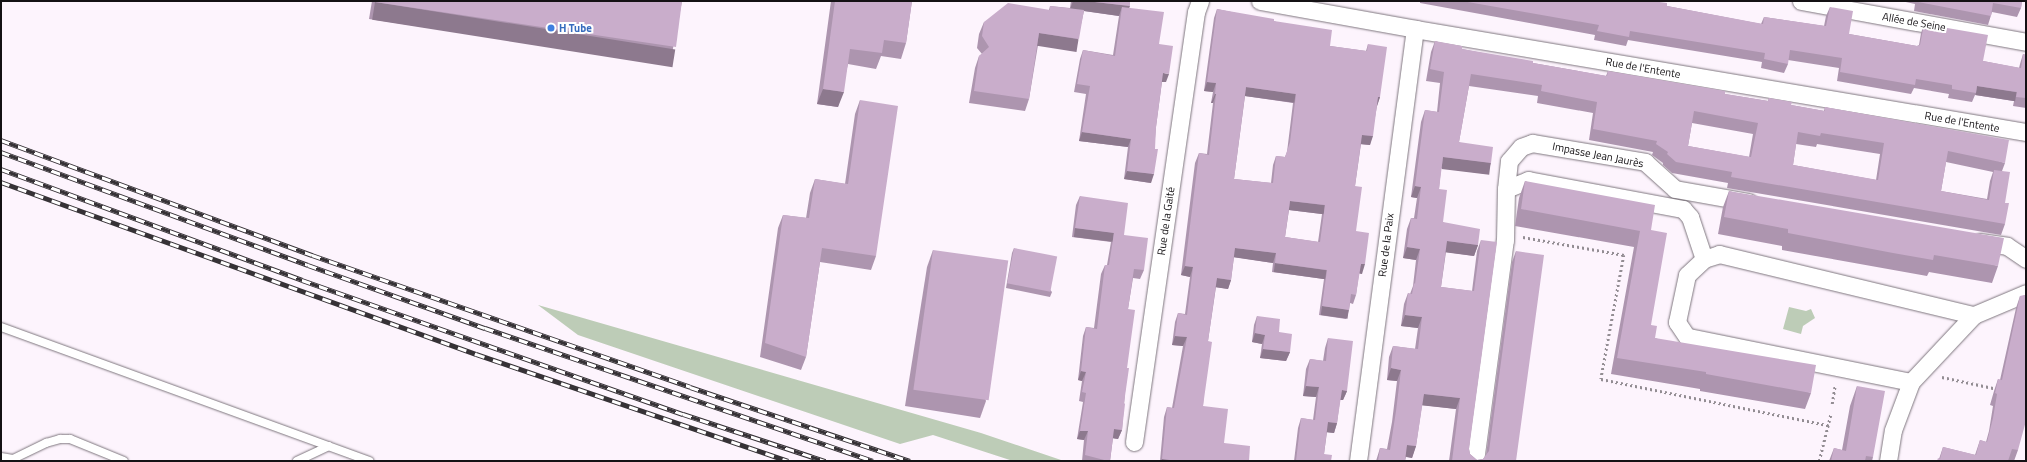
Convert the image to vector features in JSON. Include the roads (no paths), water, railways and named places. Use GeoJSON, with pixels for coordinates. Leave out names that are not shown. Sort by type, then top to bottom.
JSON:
{"type":"FeatureCollection","features":[{"type":"Feature","properties":{"kind":"street","name":"Rue de la Gaité"},"geometry":{"type":"LineString","coordinates":[[1134,442],[1196,12],[1200,1]]}},
{"type":"Feature","properties":{"kind":"street","name":"Rue de l'Entente"},"geometry":{"type":"LineString","coordinates":[[1260,1],[1415,29],[2026,132]]}},
{"type":"Feature","properties":{"kind":"street","name":"Allée de Seine"},"geometry":{"type":"LineString","coordinates":[[1801,1],[2026,42]]}},
{"type":"Feature","properties":{"kind":"street","name":"Rue de la Paix"},"geometry":{"type":"LineString","coordinates":[[1358,461],[1415,29]]}},
{"type":"Feature","properties":{"kind":"street","name":"Impasse Jean Jaurès"},"geometry":{"type":"LineString","coordinates":[[1475,461],[1505,234],[1506,189],[1509,161],[1521,147],[1532,143],[1645,162],[1675,189],[1761,204]]}},
{"type":"Feature","properties":{"kind":"street"},"geometry":{"type":"LineString","coordinates":[[1506,189],[1528,180],[1683,209],[1690,217],[1704,259]]}},
{"type":"Feature","properties":{"kind":"street"},"geometry":{"type":"LineString","coordinates":[[1962,238],[2007,246],[2026,259]]}},
{"type":"Feature","properties":{"kind":"street"},"geometry":{"type":"LineString","coordinates":[[1911,382],[1687,337],[1677,322],[1687,275],[1704,259],[1719,254],[1974,315]]}},
{"type":"Feature","properties":{"kind":"street"},"geometry":{"type":"LineString","coordinates":[[1888,461],[1893,430],[1911,382],[1974,315],[2026,293]]}},
{"type":"Feature","properties":{"kind":"lane"},"geometry":{"type":"LineString","coordinates":[[1,327],[369,461]]}},
{"type":"Feature","properties":{"kind":"lane"},"geometry":{"type":"LineString","coordinates":[[1,457],[13,459],[21,457],[46,443],[60,439],[70,439],[124,461]]}},
{"type":"Feature","properties":{"kind":"lane"},"geometry":{"type":"LineString","coordinates":[[297,461],[329,446]]}},
{"type":"Feature","properties":{"kind":"railway"},"geometry":{"type":"LineString","coordinates":[[1,140],[312,255],[690,387],[910,461]]}},
{"type":"Feature","properties":{"kind":"railway"},"geometry":{"type":"LineString","coordinates":[[1,152],[308,265],[485,328],[873,461]]}},
{"type":"Feature","properties":{"kind":"railway"},"geometry":{"type":"LineString","coordinates":[[1,169],[302,280],[683,414],[825,461]]}},
{"type":"Feature","properties":{"kind":"railway"},"geometry":{"type":"LineString","coordinates":[[1,182],[476,354],[788,461]]}},
{"type":"Feature","properties":{"kind":"place","name":"H Tube"},"geometry":{"type":"Point","coordinates":[551,28]}}]}
